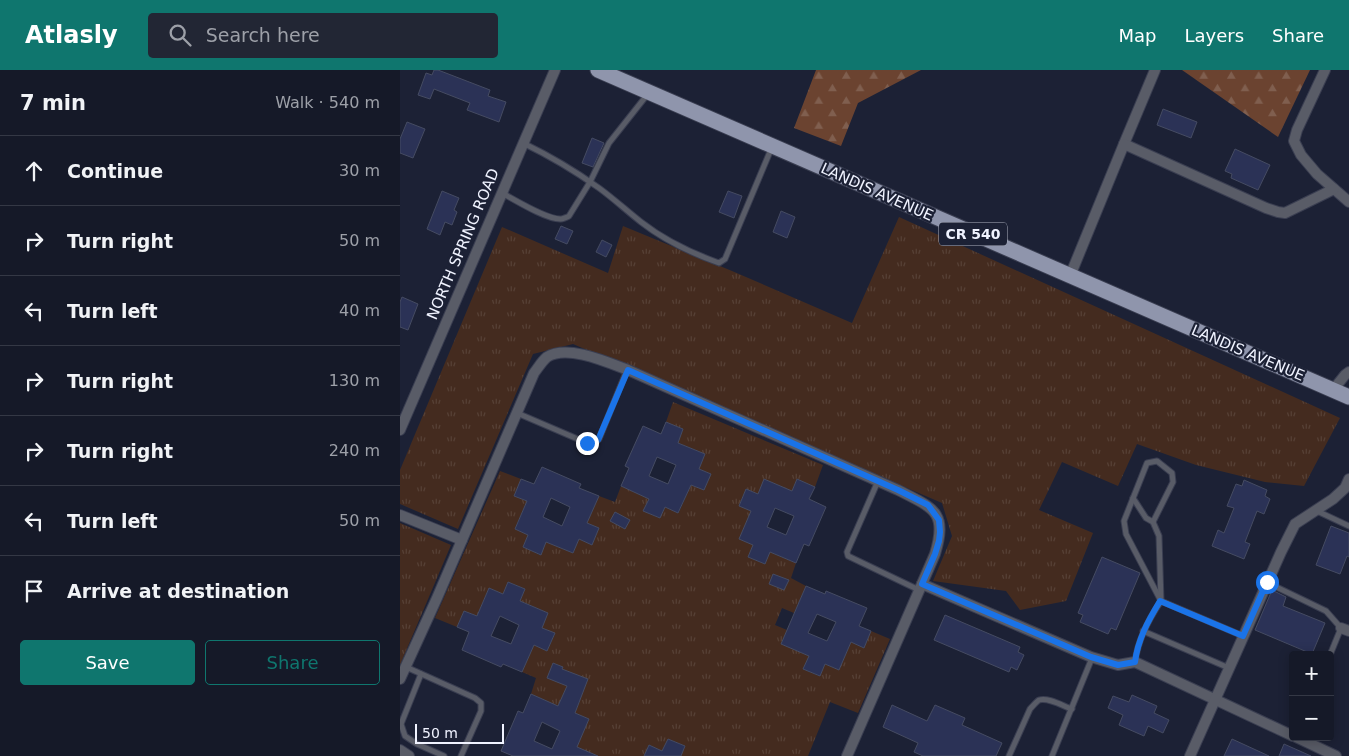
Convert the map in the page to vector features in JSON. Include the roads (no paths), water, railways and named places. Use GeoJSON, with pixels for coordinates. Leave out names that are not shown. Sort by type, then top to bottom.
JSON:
{"type":"FeatureCollection","features":[{"type":"Feature","properties":{"kind":"main road","name":"LANDIS AVENUE"},"geometry":{"type":"LineString","coordinates":[[598,70],[1349,397]]}},
{"type":"Feature","properties":{"kind":"street","name":"NORTH SPRING ROAD"},"geometry":{"type":"LineString","coordinates":[[400,430],[403,415],[555,70]]}},
{"type":"Feature","properties":{"kind":"street"},"geometry":{"type":"LineString","coordinates":[[1070,276],[1155,70]]}},
{"type":"Feature","properties":{"kind":"street"},"geometry":{"type":"LineString","coordinates":[[1326,70],[1297,130],[1294,141],[1301,156],[1334,190],[1349,202]]}},
{"type":"Feature","properties":{"kind":"street"},"geometry":{"type":"LineString","coordinates":[[1124,144],[1278,212],[1285,213],[1334,190]]}},
{"type":"Feature","properties":{"kind":"street"},"geometry":{"type":"LineString","coordinates":[[400,679],[534,373],[546,358],[557,353],[570,352],[628,370],[878,481],[928,505],[939,520],[939,541],[935,554],[847,756]]}},
{"type":"Feature","properties":{"kind":"street"},"geometry":{"type":"LineString","coordinates":[[1333,390],[1349,372]]}},
{"type":"Feature","properties":{"kind":"street"},"geometry":{"type":"LineString","coordinates":[[1190,756],[1280,552],[1296,524],[1345,488],[1349,480]]}},
{"type":"Feature","properties":{"kind":"street"},"geometry":{"type":"LineString","coordinates":[[400,514],[462,540]]}},
{"type":"Feature","properties":{"kind":"street"},"geometry":{"type":"LineString","coordinates":[[921,587],[1092,658],[1118,665],[1135,662],[1289,734]]}},
{"type":"Feature","properties":{"kind":"street"},"geometry":{"type":"LineString","coordinates":[[1304,741],[1336,756]]}},
{"type":"Feature","properties":{"kind":"street"},"geometry":{"type":"LineString","coordinates":[[400,750],[409,756]]}},
{"type":"Feature","properties":{"kind":"lane"},"geometry":{"type":"LineString","coordinates":[[502,193],[554,218],[562,219],[569,216],[590,182],[609,143],[649,92]]}},
{"type":"Feature","properties":{"kind":"lane"},"geometry":{"type":"LineString","coordinates":[[523,143],[555,159],[600,188],[643,223],[671,242],[719,263],[725,259],[773,147]]}},
{"type":"Feature","properties":{"kind":"lane"},"geometry":{"type":"LineString","coordinates":[[517,413],[587,443],[594,444],[598,440],[628,370]]}},
{"type":"Feature","properties":{"kind":"lane"},"geometry":{"type":"LineString","coordinates":[[1153,522],[1174,482],[1172,473],[1157,461],[1147,463],[1124,521],[1126,534],[1160,601],[1243,636]]}},
{"type":"Feature","properties":{"kind":"lane"},"geometry":{"type":"LineString","coordinates":[[878,481],[847,552],[848,556],[921,587]]}},
{"type":"Feature","properties":{"kind":"lane"},"geometry":{"type":"LineString","coordinates":[[1133,498],[1146,518],[1153,522],[1159,536],[1160,601],[1143,632],[1135,662]]}},
{"type":"Feature","properties":{"kind":"lane"},"geometry":{"type":"LineString","coordinates":[[1316,511],[1349,526]]}},
{"type":"Feature","properties":{"kind":"lane"},"geometry":{"type":"LineString","coordinates":[[1267,582],[1326,611],[1345,630],[1332,651]]}},
{"type":"Feature","properties":{"kind":"lane"},"geometry":{"type":"LineString","coordinates":[[1143,632],[1229,668]]}},
{"type":"Feature","properties":{"kind":"lane"},"geometry":{"type":"LineString","coordinates":[[1052,756],[1092,658]]}},
{"type":"Feature","properties":{"kind":"lane"},"geometry":{"type":"LineString","coordinates":[[406,667],[475,698],[481,704],[481,711],[461,756]]}},
{"type":"Feature","properties":{"kind":"lane"},"geometry":{"type":"LineString","coordinates":[[422,674],[401,724],[405,736],[417,744],[444,756]]}},
{"type":"Feature","properties":{"kind":"lane"},"geometry":{"type":"LineString","coordinates":[[1010,756],[1030,709],[1034,704],[1040,700],[1048,700],[1072,708]]}}]}
